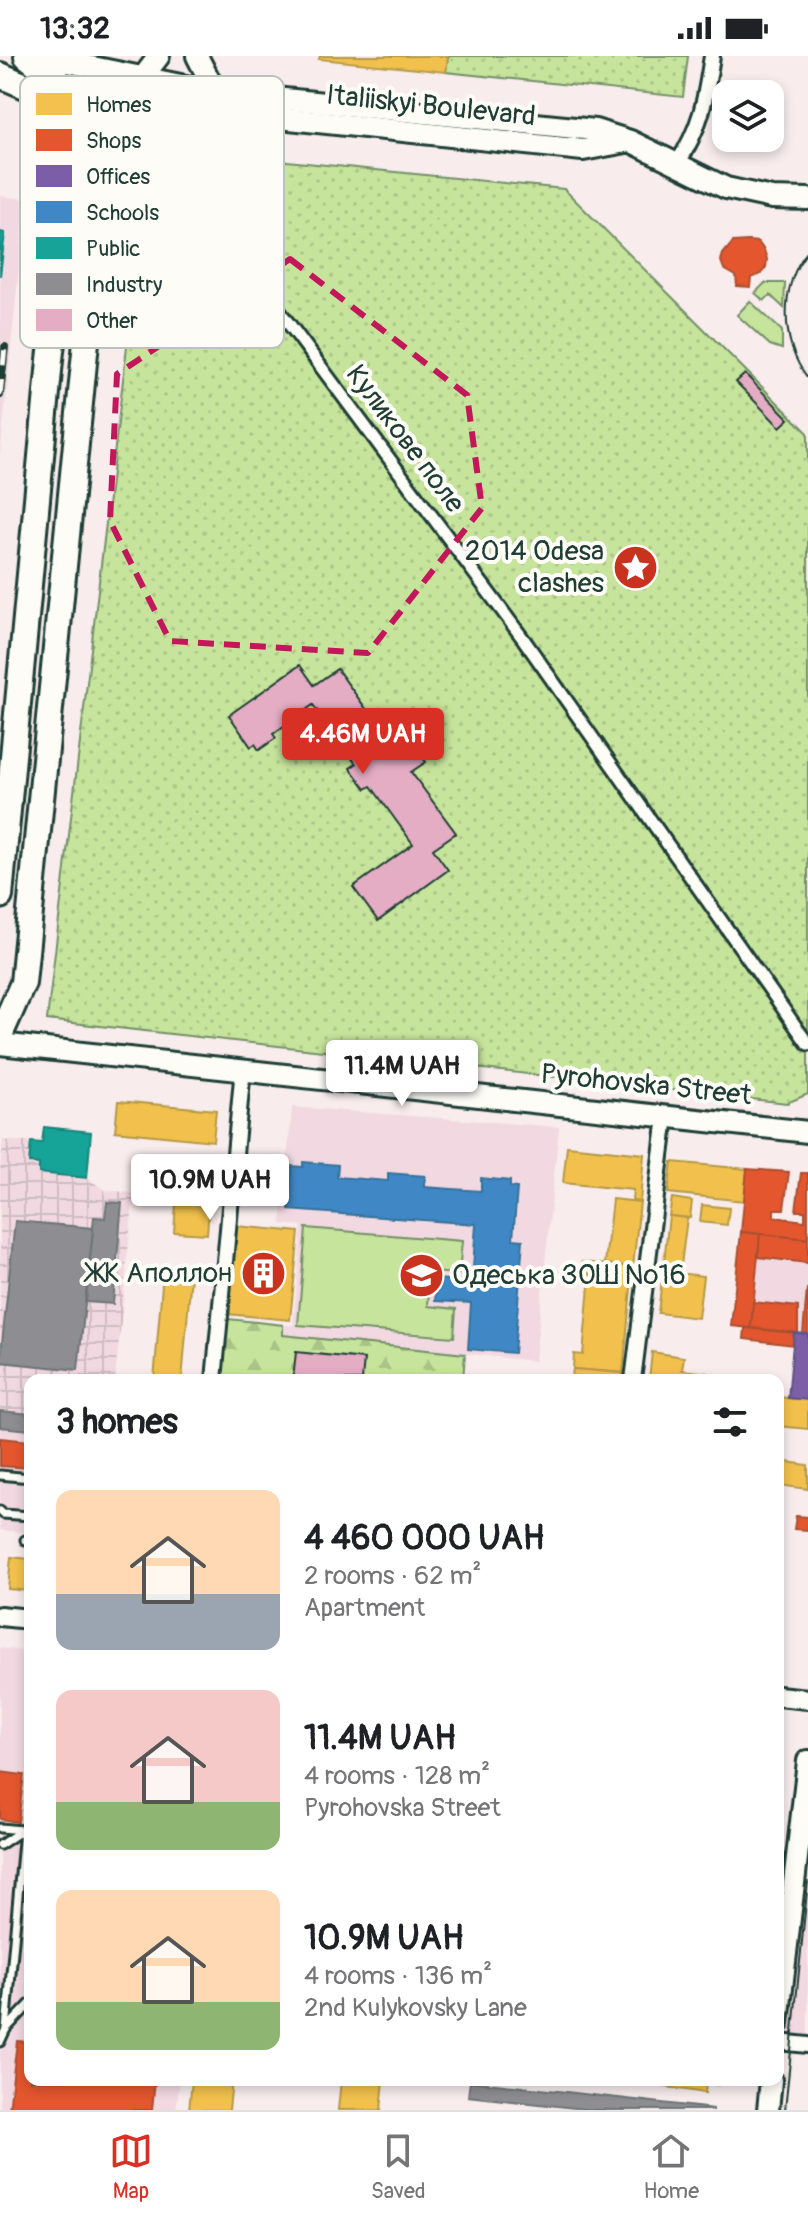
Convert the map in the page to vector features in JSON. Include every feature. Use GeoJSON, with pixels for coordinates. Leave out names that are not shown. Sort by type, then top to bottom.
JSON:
{"type":"FeatureCollection","features":[{"type":"Feature","properties":{"kind":"main road"},"geometry":{"type":"LineString","coordinates":[[27,56],[52,76]]}},
{"type":"Feature","properties":{"kind":"main road","name":"Italiiskyi Boulevard"},"geometry":{"type":"LineString","coordinates":[[38,56],[143,76]]}},
{"type":"Feature","properties":{"kind":"main road"},"geometry":{"type":"LineString","coordinates":[[143,76],[159,56]]}},
{"type":"Feature","properties":{"kind":"main road"},"geometry":{"type":"LineString","coordinates":[[197,56],[207,76]]}},
{"type":"Feature","properties":{"kind":"main road"},"geometry":{"type":"LineString","coordinates":[[0,75],[20,84]]}},
{"type":"Feature","properties":{"kind":"main road","name":"Italiiskyi Boulevard"},"geometry":{"type":"LineString","coordinates":[[284,99],[581,128],[630,141],[726,188],[772,198],[808,199]]}},
{"type":"Feature","properties":{"kind":"main road","name":"Italiiskyi Boulevard"},"geometry":{"type":"LineString","coordinates":[[284,119],[583,150],[630,141]]}},
{"type":"Feature","properties":{"kind":"main road"},"geometry":{"type":"LineString","coordinates":[[0,896],[51,348]]}},
{"type":"Feature","properties":{"kind":"main road"},"geometry":{"type":"LineString","coordinates":[[0,1035],[23,983],[85,348]]}},
{"type":"Feature","properties":{"kind":"main road","name":"Pyrohovska Street"},"geometry":{"type":"LineString","coordinates":[[0,1044],[243,1068],[808,1132]]}},
{"type":"Feature","properties":{"kind":"main road"},"geometry":{"type":"LineString","coordinates":[[784,1971],[808,1761]]}},
{"type":"Feature","properties":{"kind":"main road"},"geometry":{"type":"LineString","coordinates":[[768,2110],[770,2086]]}},
{"type":"Feature","properties":{"kind":"street"},"geometry":{"type":"LineString","coordinates":[[677,164],[702,116],[712,56]]}},
{"type":"Feature","properties":{"kind":"street","name":"Куликове поле"},"geometry":{"type":"LineString","coordinates":[[284,321],[524,640],[808,1044]]}},
{"type":"Feature","properties":{"kind":"street"},"geometry":{"type":"LineString","coordinates":[[215,1374],[243,1068]]}},
{"type":"Feature","properties":{"kind":"street"},"geometry":{"type":"LineString","coordinates":[[634,1374],[666,1116]]}},
{"type":"Feature","properties":{"kind":"street"},"geometry":{"type":"LineString","coordinates":[[0,1616],[24,1618]]}},
{"type":"Feature","properties":{"kind":"street"},"geometry":{"type":"LineString","coordinates":[[784,1697],[808,1699]]}},
{"type":"Feature","properties":{"kind":"street"},"geometry":{"type":"LineString","coordinates":[[784,2043],[808,2045]]}},
{"type":"Feature","properties":{"kind":"lane"},"geometry":{"type":"LineString","coordinates":[[0,1475],[24,1477]]}},
{"type":"Feature","properties":{"kind":"lane"},"geometry":{"type":"LineString","coordinates":[[0,1511],[24,1516]]}},
{"type":"Feature","properties":{"kind":"lane"},"geometry":{"type":"LineString","coordinates":[[0,1828],[24,1827]]}},
{"type":"Feature","properties":{"kind":"lane"},"geometry":{"type":"LineString","coordinates":[[0,1845],[24,1829]]}},
{"type":"Feature","properties":{"kind":"lane"},"geometry":{"type":"LineString","coordinates":[[0,2042],[6,2029],[24,1856]]}},
{"type":"Feature","properties":{"kind":"lane"},"geometry":{"type":"LineString","coordinates":[[6,2029],[24,2010]]}},
{"type":"Feature","properties":{"kind":"highlighted area"},"geometry":{"type":"Polygon","coordinates":[[[290,259],[467,395],[482,508],[368,653],[170,641],[110,521],[117,374],[290,259]]]}},
{"type":"Feature","properties":{"kind":"shaded area"},"geometry":{"type":"Polygon","coordinates":[[[0,196],[20,198],[20,258],[0,456],[0,196]]]}},
{"type":"Feature","properties":{"kind":"shaded area","name":"Одеська ЗОШ №16"},"geometry":{"type":"Polygon","coordinates":[[[292,1107],[559,1127],[535,1361],[283,1335],[283,1325],[293,1325],[302,1226],[281,1224],[292,1107]]]}},
{"type":"Feature","properties":{"kind":"shaded area"},"geometry":{"type":"Polygon","coordinates":[[[3,1140],[31,1142],[29,1163],[87,1178],[105,1190],[134,1193],[116,1374],[24,1374],[24,1429],[0,1427],[0,1171],[3,1140]]]}},
{"type":"Feature","properties":{"kind":"shaded area"},"geometry":{"type":"Polygon","coordinates":[[[741,1232],[808,1239],[808,1334],[731,1326],[741,1232]]]}},
{"type":"Feature","properties":{"kind":"shaded area"},"geometry":{"type":"Polygon","coordinates":[[[0,1427],[24,1429],[24,1532],[0,1530],[0,1427]]]}},
{"type":"Feature","properties":{"kind":"shaded area"},"geometry":{"type":"Polygon","coordinates":[[[0,1648],[24,1651],[24,2086],[179,2086],[176,2110],[0,2110],[0,1648]]]}},
{"type":"Feature","properties":{"kind":"shaded area"},"geometry":{"type":"Polygon","coordinates":[[[808,1771],[808,2043],[784,2041],[784,1994],[808,1771]]]}},
{"type":"Feature","properties":{"kind":"green space"},"geometry":{"type":"Polygon","coordinates":[[[448,56],[688,56],[683,97],[446,72],[448,56]]]}},
{"type":"Feature","properties":{"kind":"green space"},"geometry":{"type":"Polygon","coordinates":[[[284,161],[564,189],[808,433],[808,1094],[787,1103],[47,1020],[127,348],[284,348],[284,161]]]}},
{"type":"Feature","properties":{"kind":"green space"},"geometry":{"type":"Polygon","coordinates":[[[765,283],[785,283],[784,308],[770,295],[764,301],[755,293],[765,283]]]}},
{"type":"Feature","properties":{"kind":"green space"},"geometry":{"type":"Polygon","coordinates":[[[750,301],[782,331],[782,349],[770,345],[737,315],[750,301]]]}},
{"type":"Feature","properties":{"kind":"green space"},"geometry":{"type":"Polygon","coordinates":[[[306,1228],[462,1241],[459,1274],[430,1272],[428,1306],[456,1309],[454,1337],[298,1325],[306,1228]]]}},
{"type":"Feature","properties":{"kind":"green space"},"geometry":{"type":"Polygon","coordinates":[[[228,1319],[283,1325],[283,1335],[465,1354],[463,1374],[221,1374],[228,1319]]]}},
{"type":"Feature","properties":{"kind":"building: Homes"},"geometry":{"type":"Polygon","coordinates":[[[320,56],[448,56],[446,72],[319,59],[320,56]]]}},
{"type":"Feature","properties":{"kind":"building: Homes"},"geometry":{"type":"Polygon","coordinates":[[[118,1101],[216,1110],[213,1141],[115,1131],[118,1101]]]}},
{"type":"Feature","properties":{"kind":"building: Homes"},"geometry":{"type":"Polygon","coordinates":[[[567,1146],[644,1154],[640,1202],[632,1201],[633,1190],[563,1183],[567,1146]]]}},
{"type":"Feature","properties":{"kind":"building: Homes"},"geometry":{"type":"Polygon","coordinates":[[[179,1162],[212,1165],[207,1234],[174,1232],[179,1162]]]}},
{"type":"Feature","properties":{"kind":"building: Homes"},"geometry":{"type":"Polygon","coordinates":[[[672,1162],[747,1169],[744,1201],[668,1193],[672,1162]]]}},
{"type":"Feature","properties":{"kind":"building: Homes"},"geometry":{"type":"Polygon","coordinates":[[[672,1198],[692,1201],[690,1218],[669,1216],[672,1198]]]}},
{"type":"Feature","properties":{"kind":"building: Homes"},"geometry":{"type":"Polygon","coordinates":[[[612,1199],[640,1202],[633,1267],[605,1264],[612,1199]]]}},
{"type":"Feature","properties":{"kind":"building: Homes"},"geometry":{"type":"Polygon","coordinates":[[[702,1205],[729,1208],[727,1225],[700,1222],[702,1205]]]}},
{"type":"Feature","properties":{"kind":"building: Homes"},"geometry":{"type":"Polygon","coordinates":[[[669,1216],[687,1218],[680,1273],[663,1271],[669,1216]]]}},
{"type":"Feature","properties":{"kind":"building: Homes","name":"ЖК Аполлон"},"geometry":{"type":"Polygon","coordinates":[[[236,1226],[299,1232],[290,1320],[227,1314],[236,1226]]]}},
{"type":"Feature","properties":{"kind":"building: Homes"},"geometry":{"type":"Polygon","coordinates":[[[582,1262],[633,1267],[623,1373],[573,1369],[574,1354],[583,1355],[590,1274],[581,1273],[582,1262]]]}},
{"type":"Feature","properties":{"kind":"building: Homes"},"geometry":{"type":"Polygon","coordinates":[[[663,1271],[703,1276],[698,1318],[658,1313],[663,1271]]]}},
{"type":"Feature","properties":{"kind":"building: Homes"},"geometry":{"type":"Polygon","coordinates":[[[163,1273],[191,1275],[183,1374],[155,1374],[163,1273]]]}},
{"type":"Feature","properties":{"kind":"building: Homes"},"geometry":{"type":"Polygon","coordinates":[[[652,1352],[684,1357],[682,1370],[708,1373],[708,1374],[650,1374],[652,1352]]]}},
{"type":"Feature","properties":{"kind":"building: Homes"},"geometry":{"type":"Polygon","coordinates":[[[573,1369],[623,1373],[623,1374],[572,1374],[573,1369]]]}},
{"type":"Feature","properties":{"kind":"building: Homes"},"geometry":{"type":"Polygon","coordinates":[[[784,1398],[808,1400],[808,1429],[784,1427],[784,1398]]]}},
{"type":"Feature","properties":{"kind":"building: Homes"},"geometry":{"type":"Polygon","coordinates":[[[784,1462],[808,1465],[808,1489],[784,1486],[784,1462]]]}},
{"type":"Feature","properties":{"kind":"building: Homes"},"geometry":{"type":"Polygon","coordinates":[[[11,1557],[24,1558],[24,1590],[8,1589],[11,1557]]]}},
{"type":"Feature","properties":{"kind":"building: Homes"},"geometry":{"type":"Polygon","coordinates":[[[191,2086],[231,2086],[229,2110],[189,2110],[191,2086]]]}},
{"type":"Feature","properties":{"kind":"building: Homes"},"geometry":{"type":"Polygon","coordinates":[[[340,2086],[383,2086],[381,2110],[338,2110],[340,2086]]]}},
{"type":"Feature","properties":{"kind":"building: Homes"},"geometry":{"type":"Polygon","coordinates":[[[660,2086],[706,2086],[705,2093],[660,2086]]]}},
{"type":"Feature","properties":{"kind":"building: Shops"},"geometry":{"type":"Polygon","coordinates":[[[733,242],[758,242],[764,250],[766,267],[761,274],[751,278],[750,287],[737,286],[736,276],[724,269],[721,261],[733,242]]]}},
{"type":"Feature","properties":{"kind":"building: Shops"},"geometry":{"type":"Polygon","coordinates":[[[747,1169],[789,1172],[784,1209],[774,1209],[774,1217],[805,1221],[805,1211],[796,1211],[801,1173],[808,1173],[808,1239],[741,1232],[747,1169]]]}},
{"type":"Feature","properties":{"kind":"building: Shops"},"geometry":{"type":"Polygon","coordinates":[[[741,1232],[760,1234],[751,1328],[731,1326],[741,1232]]]}},
{"type":"Feature","properties":{"kind":"building: Shops"},"geometry":{"type":"Polygon","coordinates":[[[760,1234],[808,1239],[808,1263],[758,1257],[760,1234]]]}},
{"type":"Feature","properties":{"kind":"building: Shops"},"geometry":{"type":"Polygon","coordinates":[[[807,1289],[808,1334],[803,1334],[807,1289]]]}},
{"type":"Feature","properties":{"kind":"building: Shops"},"geometry":{"type":"Polygon","coordinates":[[[753,1302],[798,1307],[798,1333],[751,1328],[753,1302]]]}},
{"type":"Feature","properties":{"kind":"building: Shops"},"geometry":{"type":"Polygon","coordinates":[[[745,1328],[794,1333],[793,1345],[744,1339],[745,1328]]]}},
{"type":"Feature","properties":{"kind":"building: Shops"},"geometry":{"type":"Polygon","coordinates":[[[0,1438],[24,1440],[24,1468],[0,1466],[0,1438]]]}},
{"type":"Feature","properties":{"kind":"building: Shops"},"geometry":{"type":"Polygon","coordinates":[[[796,1516],[808,1517],[808,1530],[794,1529],[796,1516]]]}},
{"type":"Feature","properties":{"kind":"building: Shops"},"geometry":{"type":"Polygon","coordinates":[[[0,1772],[24,1775],[18,1822],[0,1819],[0,1772]]]}},
{"type":"Feature","properties":{"kind":"building: Shops"},"geometry":{"type":"Polygon","coordinates":[[[17,2041],[24,2042],[24,2086],[154,2086],[152,2110],[9,2110],[17,2041]]]}},
{"type":"Feature","properties":{"kind":"building: Offices"},"geometry":{"type":"Polygon","coordinates":[[[794,1333],[808,1334],[808,1400],[788,1398],[794,1333]]]}},
{"type":"Feature","properties":{"kind":"building: Schools"},"geometry":{"type":"Polygon","coordinates":[[[303,1162],[338,1165],[337,1177],[388,1181],[388,1173],[425,1176],[424,1187],[481,1191],[481,1178],[510,1181],[510,1187],[517,1188],[513,1239],[523,1240],[514,1353],[468,1349],[471,1303],[435,1301],[437,1279],[472,1282],[476,1224],[289,1210],[292,1166],[303,1167],[303,1162]]]}},
{"type":"Feature","properties":{"kind":"building: Public"},"geometry":{"type":"Polygon","coordinates":[[[0,232],[5,233],[0,276],[0,232]]]}},
{"type":"Feature","properties":{"kind":"building: Public"},"geometry":{"type":"Polygon","coordinates":[[[44,1127],[91,1132],[87,1178],[39,1173],[39,1164],[29,1163],[31,1142],[42,1143],[44,1127]]]}},
{"type":"Feature","properties":{"kind":"building: Industry"},"geometry":{"type":"Polygon","coordinates":[[[107,1202],[122,1203],[113,1304],[86,1302],[94,1217],[105,1218],[107,1202]]]}},
{"type":"Feature","properties":{"kind":"building: Industry"},"geometry":{"type":"Polygon","coordinates":[[[15,1221],[93,1228],[78,1370],[0,1362],[15,1221]]]}},
{"type":"Feature","properties":{"kind":"building: Industry"},"geometry":{"type":"Polygon","coordinates":[[[0,1411],[24,1413],[24,1429],[0,1427],[0,1411]]]}},
{"type":"Feature","properties":{"kind":"building: Industry"},"geometry":{"type":"Polygon","coordinates":[[[469,2086],[513,2086],[713,2110],[593,2110],[468,2096],[469,2086]]]}},
{"type":"Feature","properties":{"kind":"building: Other"},"geometry":{"type":"Polygon","coordinates":[[[745,374],[789,419],[780,427],[736,382],[745,374]]]}},
{"type":"Feature","properties":{"kind":"building: Other"},"geometry":{"type":"Polygon","coordinates":[[[300,665],[314,685],[337,669],[383,732],[397,722],[426,762],[411,772],[456,833],[433,849],[448,870],[378,921],[353,887],[413,844],[371,786],[366,789],[350,768],[356,764],[313,705],[273,734],[276,738],[259,750],[255,744],[251,747],[229,715],[300,665]]]}},
{"type":"Feature","properties":{"kind":"building: Other"},"geometry":{"type":"Polygon","coordinates":[[[296,1352],[364,1359],[363,1374],[294,1374],[296,1352]]]}},
{"type":"Feature","properties":{"kind":"tram line"},"geometry":{"type":"LineString","coordinates":[[808,251],[792,280],[787,314],[792,348],[808,378]]}},
{"type":"Feature","properties":{"kind":"tram line"},"geometry":{"type":"LineString","coordinates":[[785,2110],[808,1882]]}},
{"type":"Feature","properties":{"kind":"railway"},"geometry":{"type":"LineString","coordinates":[[0,395],[5,347]]}},
{"type":"Feature","properties":{"kind":"place","name":"2014 Odesa clashes"},"geometry":{"type":"Point","coordinates":[635,567]}},
{"type":"Feature","properties":{"kind":"place","name":"ЖК Аполлон"},"geometry":{"type":"Point","coordinates":[263,1273]}},
{"type":"Feature","properties":{"kind":"place","name":"Одеська ЗОШ №16"},"geometry":{"type":"Point","coordinates":[421,1275]}}]}
